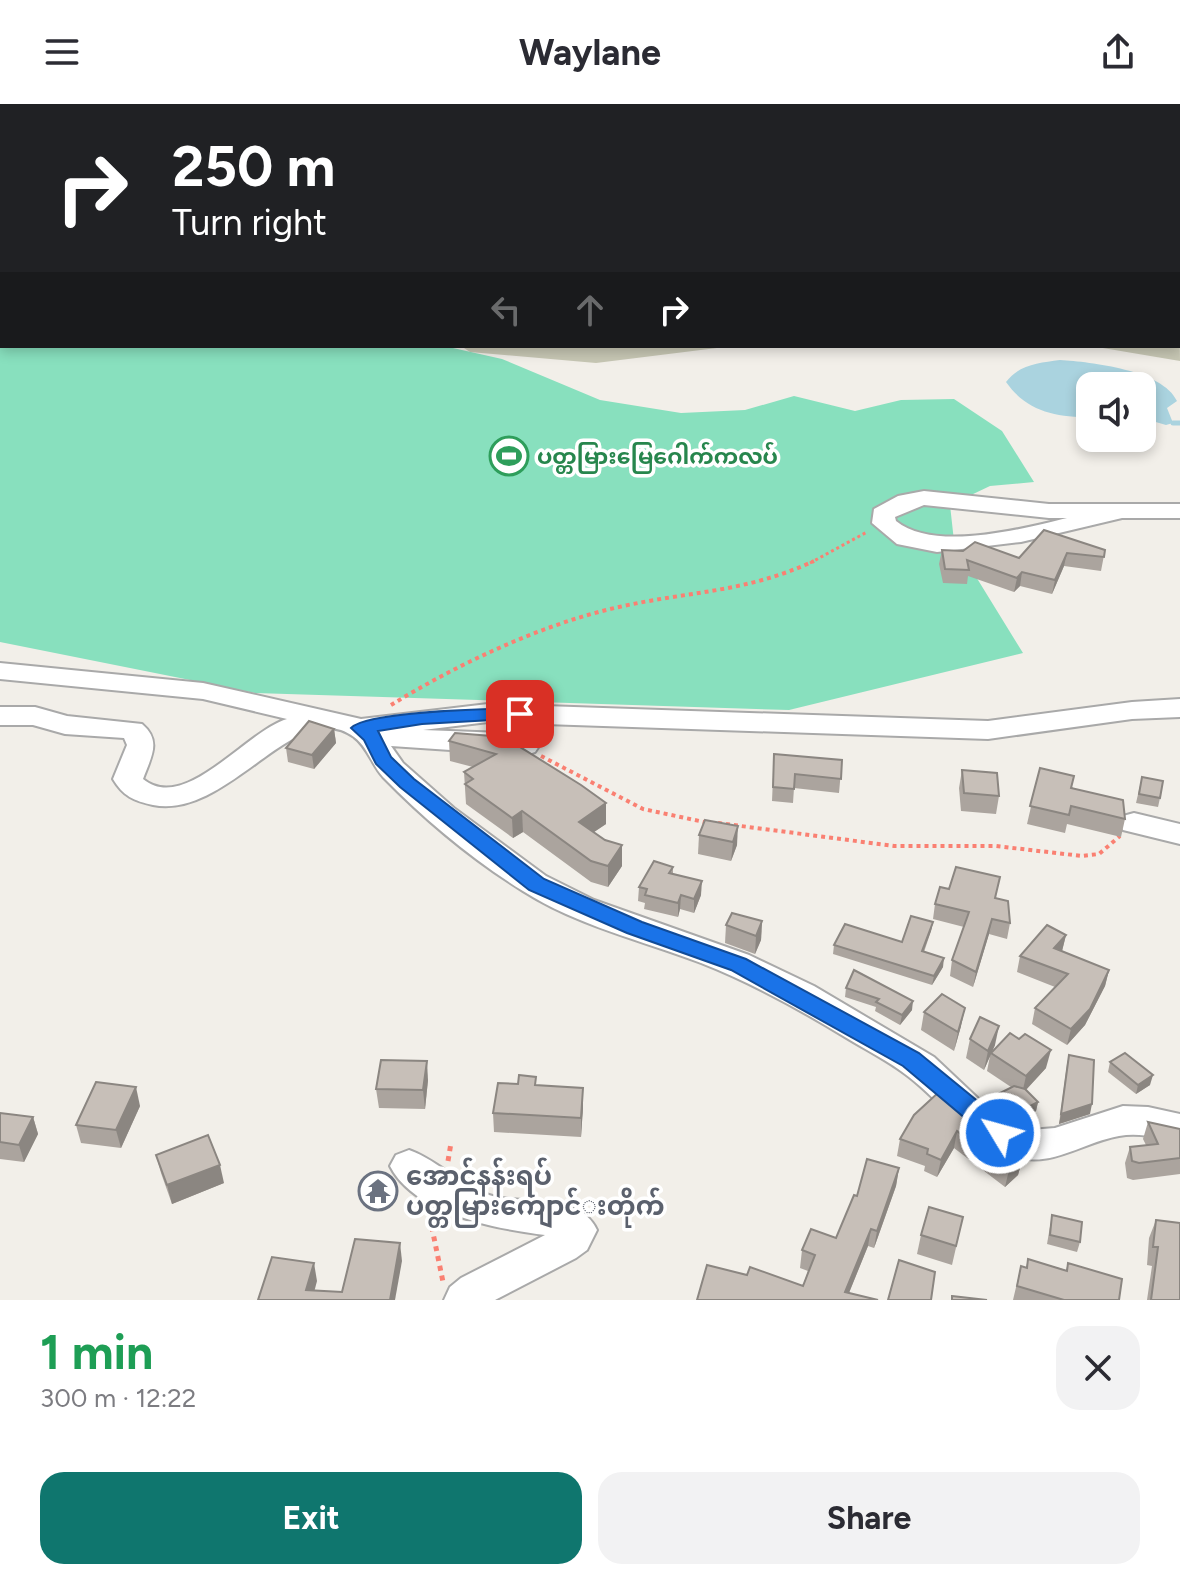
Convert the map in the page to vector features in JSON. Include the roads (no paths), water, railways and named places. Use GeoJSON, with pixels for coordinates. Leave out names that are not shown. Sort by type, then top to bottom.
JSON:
{"type":"FeatureCollection","features":[{"type":"Feature","properties":{"kind":"street"},"geometry":{"type":"LineString","coordinates":[[1114,513],[1060,529],[1009,539],[930,544],[905,539],[884,523],[883,514],[893,506],[924,498],[1049,511],[1180,511]]}},
{"type":"Feature","properties":{"kind":"street"},"geometry":{"type":"LineString","coordinates":[[0,671],[203,691],[355,728],[525,746]]}},
{"type":"Feature","properties":{"kind":"street"},"geometry":{"type":"LineString","coordinates":[[0,716],[35,716],[65,725],[132,730],[140,737],[141,745],[128,779],[132,786],[146,794],[166,797],[191,793],[228,773],[282,730],[355,728],[488,713],[988,730],[1042,727],[1120,710],[1180,708]]}},
{"type":"Feature","properties":{"kind":"street"},"geometry":{"type":"LineString","coordinates":[[355,728],[407,783],[536,885],[635,928],[739,964],[911,1059],[985,1124],[1014,1141],[1042,1147],[1067,1141],[1115,1122],[1152,1121],[1180,1129]]}},
{"type":"Feature","properties":{"kind":"street"},"geometry":{"type":"LineString","coordinates":[[1134,823],[1180,834]]}},
{"type":"Feature","properties":{"kind":"street"},"geometry":{"type":"LineString","coordinates":[[409,1166],[438,1189],[493,1212],[564,1222],[578,1230],[576,1237],[565,1246],[507,1270],[464,1300]]}},
{"type":"Feature","properties":{"kind":"water"},"geometry":{"type":"Polygon","coordinates":[[[1060,360],[1132,372],[1076,372],[1076,417],[1043,411],[1023,400],[1006,382],[1024,368],[1060,360]]]}},
{"type":"Feature","properties":{"kind":"water"},"geometry":{"type":"Polygon","coordinates":[[[1156,382],[1169,390],[1177,401],[1167,408],[1173,423],[1156,422],[1156,382]]]}},
{"type":"Feature","properties":{"kind":"waterway"},"geometry":{"type":"LineString","coordinates":[[1173,423],[1180,423]]}},
{"type":"Feature","properties":{"kind":"place","name":"ပတ္တမြားမြေဂေါက်ကလပ်"},"geometry":{"type":"Point","coordinates":[509,456]}},
{"type":"Feature","properties":{"kind":"place","name":"အောင်နန်းရပ် ပတ္တမြား‌ကျောင်‌းတိုက်"},"geometry":{"type":"Point","coordinates":[378,1191]}}]}
